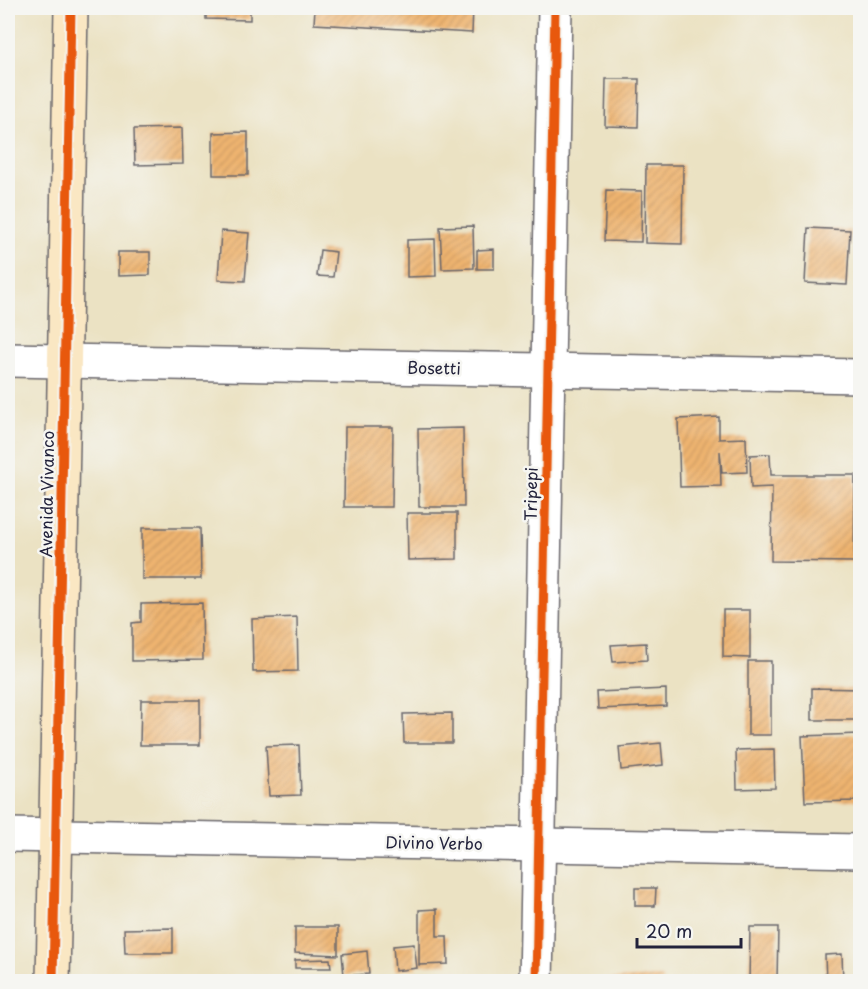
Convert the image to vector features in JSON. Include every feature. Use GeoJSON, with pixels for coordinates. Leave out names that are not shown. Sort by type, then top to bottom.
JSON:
{"type":"FeatureCollection","features":[{"type":"Feature","properties":{"kind":"street","name":"Avenida Vivanco"},"geometry":{"type":"LineString","coordinates":[[53,981],[71,8]]}},
{"type":"Feature","properties":{"kind":"street","name":"Tripepi"},"geometry":{"type":"LineString","coordinates":[[536,981],[555,8]]}},
{"type":"Feature","properties":{"kind":"street","name":"Bosetti"},"geometry":{"type":"LineString","coordinates":[[8,360],[861,376]]}},
{"type":"Feature","properties":{"kind":"street","name":"Divino Verbo"},"geometry":{"type":"LineString","coordinates":[[8,835],[861,851]]}},
{"type":"Feature","properties":{"kind":"building"},"geometry":{"type":"Polygon","coordinates":[[[206,8],[250,8],[250,20],[206,19],[206,8]]]}},
{"type":"Feature","properties":{"kind":"building"},"geometry":{"type":"Polygon","coordinates":[[[315,8],[473,8],[472,33],[314,24],[315,8]]]}},
{"type":"Feature","properties":{"kind":"building"},"geometry":{"type":"Polygon","coordinates":[[[606,79],[639,79],[638,127],[605,126],[606,79]]]}},
{"type":"Feature","properties":{"kind":"building"},"geometry":{"type":"Polygon","coordinates":[[[182,128],[183,164],[135,165],[134,129],[182,128]]]}},
{"type":"Feature","properties":{"kind":"building"},"geometry":{"type":"Polygon","coordinates":[[[248,132],[248,175],[213,175],[213,133],[248,132]]]}},
{"type":"Feature","properties":{"kind":"building"},"geometry":{"type":"Polygon","coordinates":[[[646,165],[683,165],[682,244],[645,243],[646,165]]]}},
{"type":"Feature","properties":{"kind":"building"},"geometry":{"type":"Polygon","coordinates":[[[606,190],[642,191],[641,242],[604,241],[606,190]]]}},
{"type":"Feature","properties":{"kind":"building"},"geometry":{"type":"Polygon","coordinates":[[[473,226],[474,268],[442,269],[440,227],[473,226]]]}},
{"type":"Feature","properties":{"kind":"building"},"geometry":{"type":"Polygon","coordinates":[[[808,228],[850,230],[847,285],[805,283],[808,228]]]}},
{"type":"Feature","properties":{"kind":"building"},"geometry":{"type":"Polygon","coordinates":[[[221,231],[249,233],[245,281],[218,280],[221,231]]]}},
{"type":"Feature","properties":{"kind":"building"},"geometry":{"type":"Polygon","coordinates":[[[435,239],[436,276],[407,277],[407,240],[435,239]]]}},
{"type":"Feature","properties":{"kind":"building"},"geometry":{"type":"Polygon","coordinates":[[[494,249],[494,269],[477,269],[477,250],[494,249]]]}},
{"type":"Feature","properties":{"kind":"building"},"geometry":{"type":"Polygon","coordinates":[[[320,250],[336,252],[333,277],[317,276],[320,250]]]}},
{"type":"Feature","properties":{"kind":"building"},"geometry":{"type":"Polygon","coordinates":[[[118,252],[150,252],[150,275],[118,276],[118,252]]]}},
{"type":"Feature","properties":{"kind":"building"},"geometry":{"type":"Polygon","coordinates":[[[719,417],[719,439],[746,438],[747,472],[722,473],[720,451],[721,486],[680,487],[678,419],[719,417]]]}},
{"type":"Feature","properties":{"kind":"building"},"geometry":{"type":"Polygon","coordinates":[[[345,427],[393,427],[392,507],[344,507],[345,427]]]}},
{"type":"Feature","properties":{"kind":"building"},"geometry":{"type":"Polygon","coordinates":[[[463,428],[464,507],[419,507],[418,429],[463,428]]]}},
{"type":"Feature","properties":{"kind":"building"},"geometry":{"type":"Polygon","coordinates":[[[770,454],[771,475],[855,475],[854,562],[771,561],[772,487],[751,488],[750,455],[770,454]]]}},
{"type":"Feature","properties":{"kind":"building"},"geometry":{"type":"Polygon","coordinates":[[[407,513],[457,513],[457,559],[408,560],[407,513]]]}},
{"type":"Feature","properties":{"kind":"building"},"geometry":{"type":"Polygon","coordinates":[[[142,528],[200,528],[201,579],[142,579],[142,528]]]}},
{"type":"Feature","properties":{"kind":"building"},"geometry":{"type":"Polygon","coordinates":[[[202,603],[203,660],[132,661],[132,623],[141,622],[141,604],[202,603]]]}},
{"type":"Feature","properties":{"kind":"building"},"geometry":{"type":"Polygon","coordinates":[[[723,610],[750,610],[750,658],[723,657],[723,610]]]}},
{"type":"Feature","properties":{"kind":"building"},"geometry":{"type":"Polygon","coordinates":[[[297,617],[298,671],[253,672],[252,619],[297,617]]]}},
{"type":"Feature","properties":{"kind":"building"},"geometry":{"type":"Polygon","coordinates":[[[646,643],[647,660],[613,662],[611,645],[646,643]]]}},
{"type":"Feature","properties":{"kind":"building"},"geometry":{"type":"Polygon","coordinates":[[[748,661],[771,661],[771,735],[748,735],[748,661]]]}},
{"type":"Feature","properties":{"kind":"building"},"geometry":{"type":"Polygon","coordinates":[[[812,688],[860,689],[860,720],[812,720],[812,688]]]}},
{"type":"Feature","properties":{"kind":"building"},"geometry":{"type":"Polygon","coordinates":[[[666,689],[666,706],[598,709],[597,692],[666,689]]]}},
{"type":"Feature","properties":{"kind":"building"},"geometry":{"type":"Polygon","coordinates":[[[141,700],[200,700],[200,745],[140,745],[141,700]]]}},
{"type":"Feature","properties":{"kind":"building"},"geometry":{"type":"Polygon","coordinates":[[[452,713],[452,743],[404,743],[403,714],[452,713]]]}},
{"type":"Feature","properties":{"kind":"building"},"geometry":{"type":"Polygon","coordinates":[[[860,734],[860,801],[805,802],[802,736],[860,734]]]}},
{"type":"Feature","properties":{"kind":"building"},"geometry":{"type":"Polygon","coordinates":[[[661,743],[663,765],[621,770],[619,747],[661,743]]]}},
{"type":"Feature","properties":{"kind":"building"},"geometry":{"type":"Polygon","coordinates":[[[299,745],[301,795],[269,796],[266,746],[299,745]]]}},
{"type":"Feature","properties":{"kind":"building"},"geometry":{"type":"Polygon","coordinates":[[[774,749],[775,788],[737,789],[736,750],[774,749]]]}},
{"type":"Feature","properties":{"kind":"building"},"geometry":{"type":"Polygon","coordinates":[[[635,888],[656,888],[655,906],[635,906],[635,888]]]}},
{"type":"Feature","properties":{"kind":"building"},"geometry":{"type":"Polygon","coordinates":[[[437,909],[437,936],[447,936],[448,964],[419,965],[419,910],[437,909]]]}},
{"type":"Feature","properties":{"kind":"building"},"geometry":{"type":"Polygon","coordinates":[[[295,927],[338,927],[338,955],[295,953],[295,927]]]}},
{"type":"Feature","properties":{"kind":"building"},"geometry":{"type":"Polygon","coordinates":[[[750,927],[778,927],[777,982],[749,982],[750,927]]]}},
{"type":"Feature","properties":{"kind":"building"},"geometry":{"type":"Polygon","coordinates":[[[173,928],[173,953],[125,953],[124,929],[173,928]]]}},
{"type":"Feature","properties":{"kind":"building"},"geometry":{"type":"Polygon","coordinates":[[[414,944],[417,968],[395,971],[393,946],[414,944]]]}},
{"type":"Feature","properties":{"kind":"building"},"geometry":{"type":"Polygon","coordinates":[[[367,951],[369,974],[344,976],[342,954],[367,951]]]}},
{"type":"Feature","properties":{"kind":"building"},"geometry":{"type":"Polygon","coordinates":[[[842,954],[843,982],[826,982],[825,955],[842,954]]]}},
{"type":"Feature","properties":{"kind":"building"},"geometry":{"type":"Polygon","coordinates":[[[330,959],[331,968],[295,968],[295,960],[330,959]]]}},
{"type":"Feature","properties":{"kind":"building"},"geometry":{"type":"Polygon","coordinates":[[[662,977],[663,982],[606,982],[606,979],[662,977]]]}},
{"type":"Feature","properties":{"kind":"building"},"geometry":{"type":"Polygon","coordinates":[[[460,978],[460,982],[419,982],[419,980],[460,978]]]}},
{"type":"Feature","properties":{"kind":"cycle path"},"geometry":{"type":"LineString","coordinates":[[53,982],[71,8]]}},
{"type":"Feature","properties":{"kind":"cycle path"},"geometry":{"type":"LineString","coordinates":[[536,982],[555,8]]}}]}
